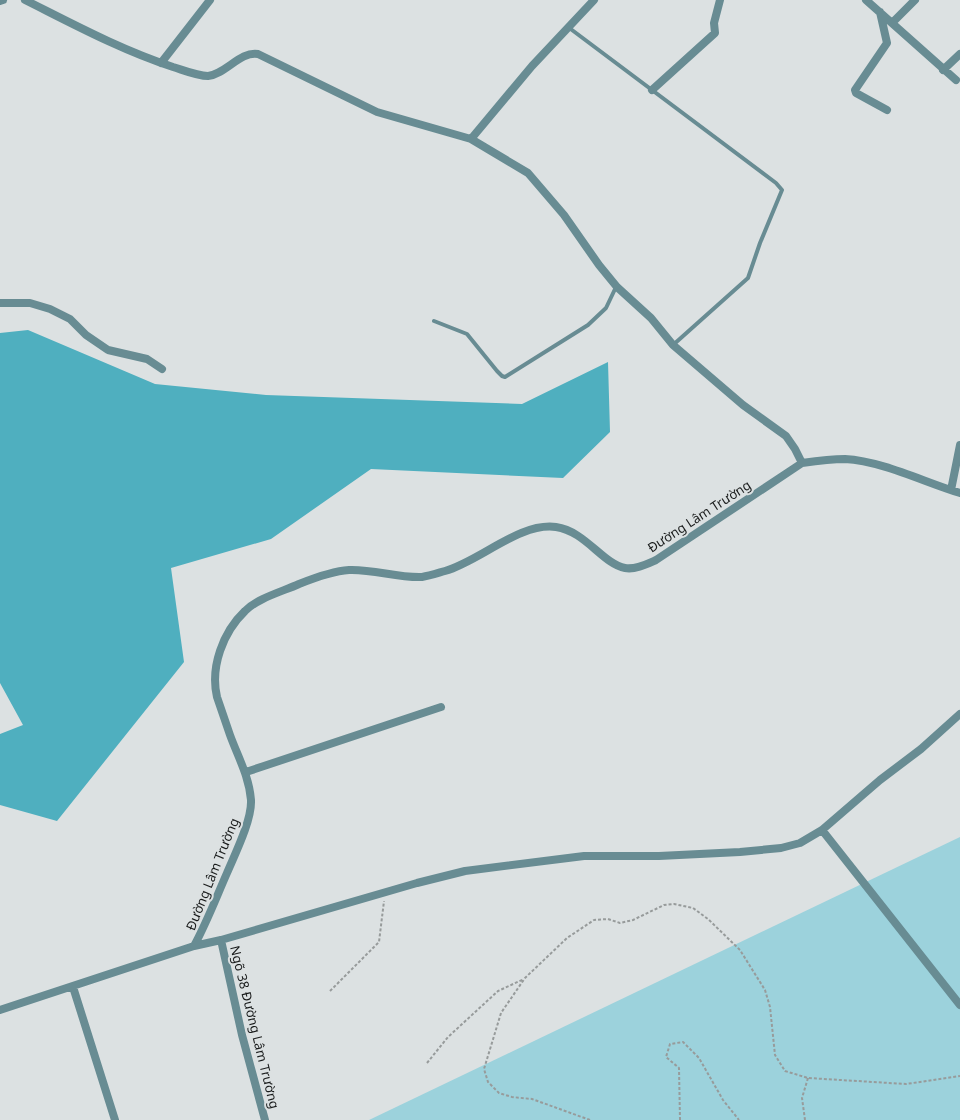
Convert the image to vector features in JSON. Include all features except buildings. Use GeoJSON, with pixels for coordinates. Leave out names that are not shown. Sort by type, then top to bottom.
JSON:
{"type":"FeatureCollection","features":[{"type":"Feature","properties":{"kind":"street"},"geometry":{"type":"LineString","coordinates":[[25,0],[103,40],[161,63],[208,76],[249,55],[258,54],[377,112],[471,139],[502,156],[534,179],[564,215],[598,265],[617,287],[650,318],[673,345],[743,404],[786,436],[802,463]]}},
{"type":"Feature","properties":{"kind":"street"},"geometry":{"type":"LineString","coordinates":[[161,63],[210,0]]}},
{"type":"Feature","properties":{"kind":"street"},"geometry":{"type":"LineString","coordinates":[[471,139],[532,66],[594,0]]}},
{"type":"Feature","properties":{"kind":"street"},"geometry":{"type":"LineString","coordinates":[[652,90],[715,33],[714,23],[720,0]]}},
{"type":"Feature","properties":{"kind":"street"},"geometry":{"type":"LineString","coordinates":[[866,0],[956,80]]}},
{"type":"Feature","properties":{"kind":"street"},"geometry":{"type":"LineString","coordinates":[[892,23],[915,0]]}},
{"type":"Feature","properties":{"kind":"street"},"geometry":{"type":"LineString","coordinates":[[880,12],[887,43],[855,90],[856,93],[887,110]]}},
{"type":"Feature","properties":{"kind":"street"},"geometry":{"type":"LineString","coordinates":[[943,70],[960,54]]}},
{"type":"Feature","properties":{"kind":"street"},"geometry":{"type":"LineString","coordinates":[[0,303],[30,303],[50,309],[70,319],[86,334],[108,350],[147,359],[162,369]]}},
{"type":"Feature","properties":{"kind":"street"},"geometry":{"type":"LineString","coordinates":[[951,490],[960,445]]}},
{"type":"Feature","properties":{"kind":"street","name":"Đường Lâm Trường"},"geometry":{"type":"LineString","coordinates":[[0,1010],[194,946],[207,923],[244,833],[251,802],[246,772],[230,736],[217,695],[216,673],[220,652],[231,629],[246,610],[267,597],[308,581],[347,570],[370,570],[404,576],[423,577],[448,570],[515,536],[545,525],[564,528],[579,536],[612,562],[625,568],[641,566],[656,560],[802,463],[845,459],[865,463],[960,493]]}},
{"type":"Feature","properties":{"kind":"street"},"geometry":{"type":"LineString","coordinates":[[246,772],[441,707]]}},
{"type":"Feature","properties":{"kind":"street"},"geometry":{"type":"LineString","coordinates":[[194,946],[221,940],[417,883],[465,871],[584,856],[658,856],[740,852],[781,848],[800,843],[822,830],[960,714]]}},
{"type":"Feature","properties":{"kind":"street"},"geometry":{"type":"LineString","coordinates":[[822,830],[960,1005]]}},
{"type":"Feature","properties":{"kind":"street","name":"Ngõ 38 Đường Lâm Trường"},"geometry":{"type":"LineString","coordinates":[[221,940],[242,1035],[265,1120]]}},
{"type":"Feature","properties":{"kind":"street"},"geometry":{"type":"LineString","coordinates":[[73,987],[114,1120]]}},
{"type":"Feature","properties":{"kind":"lane"},"geometry":{"type":"LineString","coordinates":[[568,28],[776,183],[782,190],[760,243],[748,278],[673,345]]}},
{"type":"Feature","properties":{"kind":"lane"},"geometry":{"type":"LineString","coordinates":[[434,321],[467,334],[497,371],[505,377],[588,325],[606,308],[617,287]]}},
{"type":"Feature","properties":{"kind":"path"},"geometry":{"type":"LineString","coordinates":[[330,991],[379,942],[384,893]]}},
{"type":"Feature","properties":{"kind":"path"},"geometry":{"type":"LineString","coordinates":[[590,1120],[532,1099],[512,1097],[499,1092],[488,1082],[484,1069],[490,1043],[502,1013],[525,978],[567,938],[594,920],[608,919],[620,923],[633,920],[664,905],[674,904],[693,908],[717,927],[740,950],[764,990],[770,1007],[775,1055],[785,1071],[808,1078],[906,1084],[960,1076]]}},
{"type":"Feature","properties":{"kind":"path"},"geometry":{"type":"LineString","coordinates":[[427,1063],[448,1036],[498,991],[525,978]]}},
{"type":"Feature","properties":{"kind":"path"},"geometry":{"type":"LineString","coordinates":[[680,1120],[679,1068],[666,1057],[670,1044],[683,1042],[699,1058],[723,1100],[739,1120]]}},
{"type":"Feature","properties":{"kind":"path"},"geometry":{"type":"LineString","coordinates":[[805,1120],[802,1098],[808,1078]]}},
{"type":"Feature","properties":{"kind":"shaded area"},"geometry":{"type":"Polygon","coordinates":[[[28,330],[155,384],[266,395],[522,404],[608,362],[610,432],[563,478],[371,469],[271,539],[171,568],[184,662],[57,821],[0,805],[0,734],[23,725],[0,683],[0,333],[28,330]]]}},
{"type":"Feature","properties":{"kind":"shaded area"},"geometry":{"type":"Polygon","coordinates":[[[960,837],[960,1120],[369,1120],[960,837]]]}}]}
